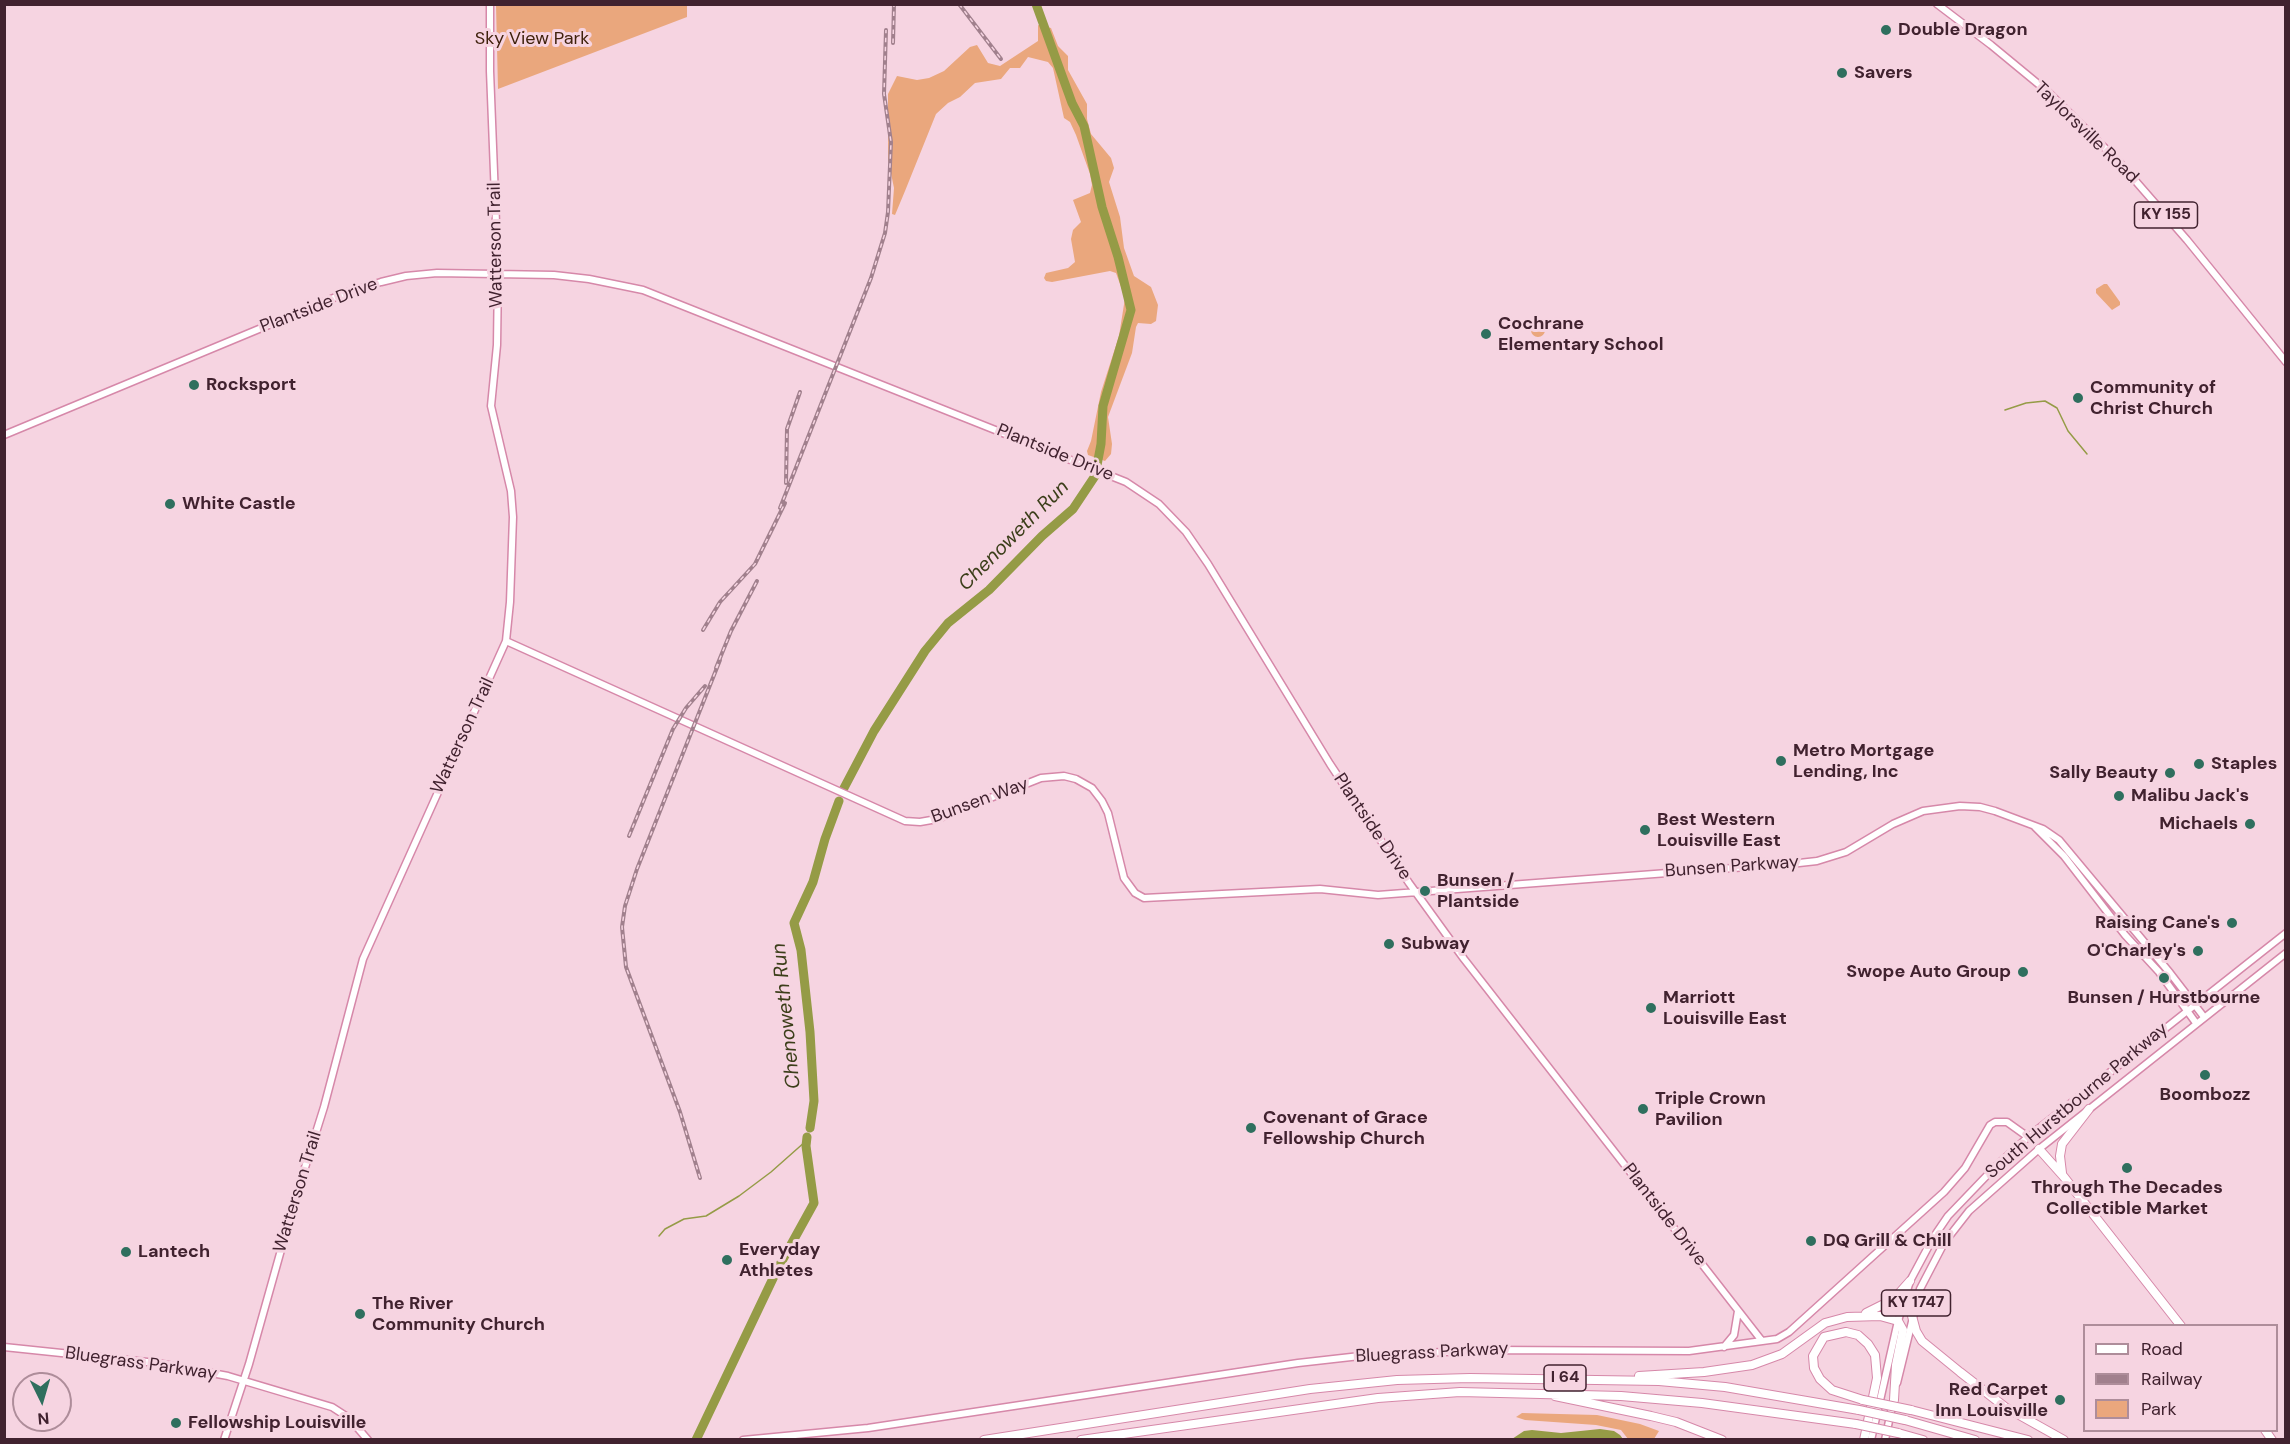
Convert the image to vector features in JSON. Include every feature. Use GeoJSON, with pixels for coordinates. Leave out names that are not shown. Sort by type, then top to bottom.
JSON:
{"type":"FeatureCollection","features":[{"type":"Feature","properties":{"kind":"highway"},"geometry":{"type":"LineString","coordinates":[[2064,1178],[2060,1166],[2062,1144],[2089,1109]]}},
{"type":"Feature","properties":{"kind":"highway"},"geometry":{"type":"LineString","coordinates":[[2039,1149],[2179,1324]]}},
{"type":"Feature","properties":{"kind":"highway"},"geometry":{"type":"LineString","coordinates":[[1858,1317],[1884,1306],[1894,1299],[1910,1281]]}},
{"type":"Feature","properties":{"kind":"highway"},"geometry":{"type":"LineString","coordinates":[[1602,1380],[1704,1372],[1752,1365],[1782,1354],[1825,1323],[1880,1316],[1898,1321],[1903,1330],[1896,1365],[1894,1400]]}},
{"type":"Feature","properties":{"kind":"highway"},"geometry":{"type":"LineString","coordinates":[[1912,1316],[1916,1331],[1922,1341],[1960,1372],[2005,1407],[2064,1440]]}},
{"type":"Feature","properties":{"kind":"highway"},"geometry":{"type":"LineString","coordinates":[[1864,1440],[1877,1378],[1875,1354],[1858,1335],[1846,1332],[1824,1337],[1813,1356],[1814,1368],[1820,1379],[1837,1393],[1863,1401],[1911,1410],[2028,1440]]}},
{"type":"Feature","properties":{"kind":"highway","name":"I 64"},"geometry":{"type":"LineString","coordinates":[[984,1440],[1280,1394],[1397,1380],[1470,1378],[1659,1381],[1725,1387],[1859,1410],[1905,1420],[1975,1440]]}},
{"type":"Feature","properties":{"kind":"highway","name":"I 64"},"geometry":{"type":"LineString","coordinates":[[1081,1440],[1378,1398],[1460,1392],[1621,1396],[1702,1402],[1856,1424],[1923,1440]]}},
{"type":"Feature","properties":{"kind":"highway"},"geometry":{"type":"LineString","coordinates":[[1547,1394],[1564,1400],[1651,1416],[1701,1431],[1722,1440]]}},
{"type":"Feature","properties":{"kind":"street","name":"Watterson Trail"},"geometry":{"type":"LineString","coordinates":[[224,1440],[324,1107],[363,959],[506,641],[510,603],[513,517],[511,491],[491,406],[497,345],[498,274],[490,71],[490,4]]}},
{"type":"Feature","properties":{"kind":"street","name":"Taylorsville Road"},"geometry":{"type":"LineString","coordinates":[[1937,4],[2048,92],[2114,157],[2157,204],[2286,362]]}},
{"type":"Feature","properties":{"kind":"street","name":"Plantside Drive"},"geometry":{"type":"LineString","coordinates":[[4,435],[361,288],[423,274],[571,276],[643,290],[1109,474],[1145,494],[1165,510],[1186,532],[1332,768],[1415,891],[1464,959],[1762,1341]]}},
{"type":"Feature","properties":{"kind":"street","name":"Bunsen Way"},"geometry":{"type":"LineString","coordinates":[[506,641],[904,821],[920,822],[937,819],[1041,778],[1064,776],[1076,779],[1092,788],[1102,801],[1110,821],[1124,878],[1134,893],[1144,898],[1320,889],[1378,895],[1415,891]]}},
{"type":"Feature","properties":{"kind":"street","name":"Bunsen Parkway"},"geometry":{"type":"LineString","coordinates":[[1415,891],[1817,861],[1846,852],[1909,816],[1939,807],[1980,807],[2034,826],[2059,840],[2204,1017]]}},
{"type":"Feature","properties":{"kind":"street","name":"Bunsen Parkway"},"geometry":{"type":"LineString","coordinates":[[2034,826],[2064,856],[2125,935],[2159,972],[2196,1023]]}},
{"type":"Feature","properties":{"kind":"street","name":"South Hurstbourne Parkway"},"geometry":{"type":"LineString","coordinates":[[1871,1440],[1898,1321],[1910,1281],[1928,1246],[1948,1216],[1995,1167],[2028,1137],[2286,933]]}},
{"type":"Feature","properties":{"kind":"street","name":"South Hurstbourne Parkway"},"geometry":{"type":"LineString","coordinates":[[1885,1440],[1912,1316],[1928,1272],[1957,1224],[1981,1198],[2039,1149],[2286,952]]}},
{"type":"Feature","properties":{"kind":"street","name":"Bluegrass Parkway"},"geometry":{"type":"LineString","coordinates":[[743,1440],[868,1428],[1298,1363],[1360,1356],[1486,1350],[1663,1352],[1723,1347],[1780,1338],[1944,1192],[1965,1168],[1990,1125],[1995,1122],[2007,1122],[2028,1137],[2039,1149]]}},
{"type":"Feature","properties":{"kind":"street"},"geometry":{"type":"LineString","coordinates":[[1723,1347],[1734,1335],[1738,1311]]}},
{"type":"Feature","properties":{"kind":"street","name":"Bluegrass Parkway"},"geometry":{"type":"LineString","coordinates":[[4,1347],[168,1364],[243,1380],[332,1407],[349,1418],[368,1440]]}},
{"type":"Feature","properties":{"kind":"green space","name":"Sky View Park"},"geometry":{"type":"Polygon","coordinates":[[[496,5],[687,5],[687,17],[498,89],[496,5]]]}},
{"type":"Feature","properties":{"kind":"green space"},"geometry":{"type":"Polygon","coordinates":[[[1038,25],[1051,28],[1058,46],[1068,56],[1068,70],[1087,104],[1087,119],[1091,134],[1111,158],[1114,168],[1109,182],[1120,217],[1124,248],[1134,276],[1151,287],[1158,305],[1156,321],[1151,324],[1138,323],[1136,327],[1132,353],[1108,417],[1112,444],[1111,454],[1105,461],[1088,455],[1087,451],[1101,392],[1119,336],[1125,298],[1116,273],[1110,271],[1052,282],[1044,278],[1046,273],[1068,268],[1075,262],[1071,239],[1073,230],[1081,222],[1073,200],[1090,193],[1092,185],[1076,135],[1070,122],[1064,118],[1053,68],[1048,62],[1028,57],[1020,68],[1010,68],[1001,79],[975,83],[936,114],[895,215],[892,214],[894,188],[888,159],[888,94],[897,76],[917,80],[929,78],[944,71],[970,47],[977,45],[988,63],[1000,66],[1038,41],[1038,25]]]}},
{"type":"Feature","properties":{"kind":"green space"},"geometry":{"type":"Polygon","coordinates":[[[2107,284],[2120,302],[2120,305],[2112,310],[2096,293],[2096,289],[2107,284]]]}},
{"type":"Feature","properties":{"kind":"green space"},"geometry":{"type":"Polygon","coordinates":[[[1535,323],[1541,323],[1545,330],[1541,337],[1535,337],[1531,333],[1531,327],[1535,323]]]}},
{"type":"Feature","properties":{"kind":"green space"},"geometry":{"type":"Polygon","coordinates":[[[1522,1413],[1597,1415],[1640,1424],[1659,1431],[1654,1439],[1628,1439],[1621,1430],[1596,1425],[1525,1420],[1516,1417],[1522,1413]]]}},
{"type":"Feature","properties":{"kind":"shaded area"},"geometry":{"type":"Polygon","coordinates":[[[1600,1429],[1614,1431],[1623,1439],[1512,1439],[1524,1431],[1532,1430],[1561,1433],[1600,1429]]]}},
{"type":"Feature","properties":{"kind":"waterway","name":"Chenoweth Run"},"geometry":{"type":"LineString","coordinates":[[844,788],[874,731],[925,651],[948,623],[989,590],[1042,536],[1073,509],[1095,476],[1101,444],[1103,406],[1131,310],[1118,257],[1102,207],[1084,126],[1072,103],[1036,4]]}},
{"type":"Feature","properties":{"kind":"waterway"},"geometry":{"type":"LineString","coordinates":[[2005,410],[2026,403],[2045,401],[2057,408],[2068,431],[2087,454]]}},
{"type":"Feature","properties":{"kind":"waterway","name":"Chenoweth Run"},"geometry":{"type":"LineString","coordinates":[[810,1128],[814,1101],[810,1032],[801,950],[794,923],[813,882],[839,801]]}},
{"type":"Feature","properties":{"kind":"waterway","name":"Chenoweth Run"},"geometry":{"type":"LineString","coordinates":[[696,1440],[777,1270],[814,1203],[806,1146],[807,1137]]}},
{"type":"Feature","properties":{"kind":"waterway"},"geometry":{"type":"LineString","coordinates":[[659,1236],[665,1229],[684,1219],[706,1216],[739,1196],[806,1141]]}},
{"type":"Feature","properties":{"kind":"railway"},"geometry":{"type":"LineString","coordinates":[[893,43],[894,4]]}},
{"type":"Feature","properties":{"kind":"railway"},"geometry":{"type":"LineString","coordinates":[[959,4],[1001,59]]}},
{"type":"Feature","properties":{"kind":"railway"},"geometry":{"type":"LineString","coordinates":[[780,508],[871,278],[885,233],[891,142],[884,94],[886,30]]}},
{"type":"Feature","properties":{"kind":"railway"},"geometry":{"type":"LineString","coordinates":[[786,483],[787,429],[800,392]]}},
{"type":"Feature","properties":{"kind":"railway"},"geometry":{"type":"LineString","coordinates":[[703,630],[720,602],[755,564],[785,503]]}},
{"type":"Feature","properties":{"kind":"railway"},"geometry":{"type":"LineString","coordinates":[[716,668],[731,631],[757,581]]}},
{"type":"Feature","properties":{"kind":"railway"},"geometry":{"type":"LineString","coordinates":[[700,1178],[680,1112],[626,967],[622,927],[625,906],[637,869],[720,660]]}},
{"type":"Feature","properties":{"kind":"railway"},"geometry":{"type":"LineString","coordinates":[[629,836],[673,729],[686,708],[705,686]]}},
{"type":"Feature","properties":{"kind":"place","name":"Double Dragon"},"geometry":{"type":"Point","coordinates":[1886,30]}},
{"type":"Feature","properties":{"kind":"place","name":"Savers"},"geometry":{"type":"Point","coordinates":[1842,73]}},
{"type":"Feature","properties":{"kind":"place","name":"Cochrane Elementary School"},"geometry":{"type":"Point","coordinates":[1486,334]}},
{"type":"Feature","properties":{"kind":"place","name":"Rocksport"},"geometry":{"type":"Point","coordinates":[194,385]}},
{"type":"Feature","properties":{"kind":"place","name":"Community of Christ Church"},"geometry":{"type":"Point","coordinates":[2078,398]}},
{"type":"Feature","properties":{"kind":"place","name":"White Castle"},"geometry":{"type":"Point","coordinates":[170,504]}},
{"type":"Feature","properties":{"kind":"place","name":"Metro Mortgage Lending, Inc"},"geometry":{"type":"Point","coordinates":[1781,761]}},
{"type":"Feature","properties":{"kind":"place","name":"Staples"},"geometry":{"type":"Point","coordinates":[2199,764]}},
{"type":"Feature","properties":{"kind":"place","name":"Sally Beauty"},"geometry":{"type":"Point","coordinates":[2170,773]}},
{"type":"Feature","properties":{"kind":"place","name":"Malibu Jack's"},"geometry":{"type":"Point","coordinates":[2119,796]}},
{"type":"Feature","properties":{"kind":"place","name":"Michaels"},"geometry":{"type":"Point","coordinates":[2250,824]}},
{"type":"Feature","properties":{"kind":"place","name":"Best Western Louisville East"},"geometry":{"type":"Point","coordinates":[1645,830]}},
{"type":"Feature","properties":{"kind":"place","name":"Bunsen / Plantside"},"geometry":{"type":"Point","coordinates":[1425,891]}},
{"type":"Feature","properties":{"kind":"place","name":"Raising Cane's"},"geometry":{"type":"Point","coordinates":[2232,923]}},
{"type":"Feature","properties":{"kind":"place","name":"Subway"},"geometry":{"type":"Point","coordinates":[1389,944]}},
{"type":"Feature","properties":{"kind":"place","name":"O'Charley's"},"geometry":{"type":"Point","coordinates":[2198,951]}},
{"type":"Feature","properties":{"kind":"place","name":"Swope Auto Group"},"geometry":{"type":"Point","coordinates":[2023,972]}},
{"type":"Feature","properties":{"kind":"place","name":"Bunsen / Hurstbourne"},"geometry":{"type":"Point","coordinates":[2164,978]}},
{"type":"Feature","properties":{"kind":"place","name":"Marriott Louisville East"},"geometry":{"type":"Point","coordinates":[1651,1008]}},
{"type":"Feature","properties":{"kind":"place","name":"Boombozz"},"geometry":{"type":"Point","coordinates":[2205,1075]}},
{"type":"Feature","properties":{"kind":"place","name":"Triple Crown Pavilion"},"geometry":{"type":"Point","coordinates":[1643,1109]}},
{"type":"Feature","properties":{"kind":"place","name":"Covenant of Grace Fellowship Church"},"geometry":{"type":"Point","coordinates":[1251,1128]}},
{"type":"Feature","properties":{"kind":"place","name":"Through The Decades Collectible Market"},"geometry":{"type":"Point","coordinates":[2127,1168]}},
{"type":"Feature","properties":{"kind":"place","name":"DQ Grill & Chill"},"geometry":{"type":"Point","coordinates":[1811,1241]}},
{"type":"Feature","properties":{"kind":"place","name":"Lantech"},"geometry":{"type":"Point","coordinates":[126,1252]}},
{"type":"Feature","properties":{"kind":"place","name":"Everyday Athletes"},"geometry":{"type":"Point","coordinates":[727,1260]}},
{"type":"Feature","properties":{"kind":"place","name":"The River Community Church"},"geometry":{"type":"Point","coordinates":[360,1314]}},
{"type":"Feature","properties":{"kind":"place","name":"Red Carpet Inn Louisville"},"geometry":{"type":"Point","coordinates":[2060,1400]}},
{"type":"Feature","properties":{"kind":"place","name":"Fellowship Louisville"},"geometry":{"type":"Point","coordinates":[176,1423]}}]}
